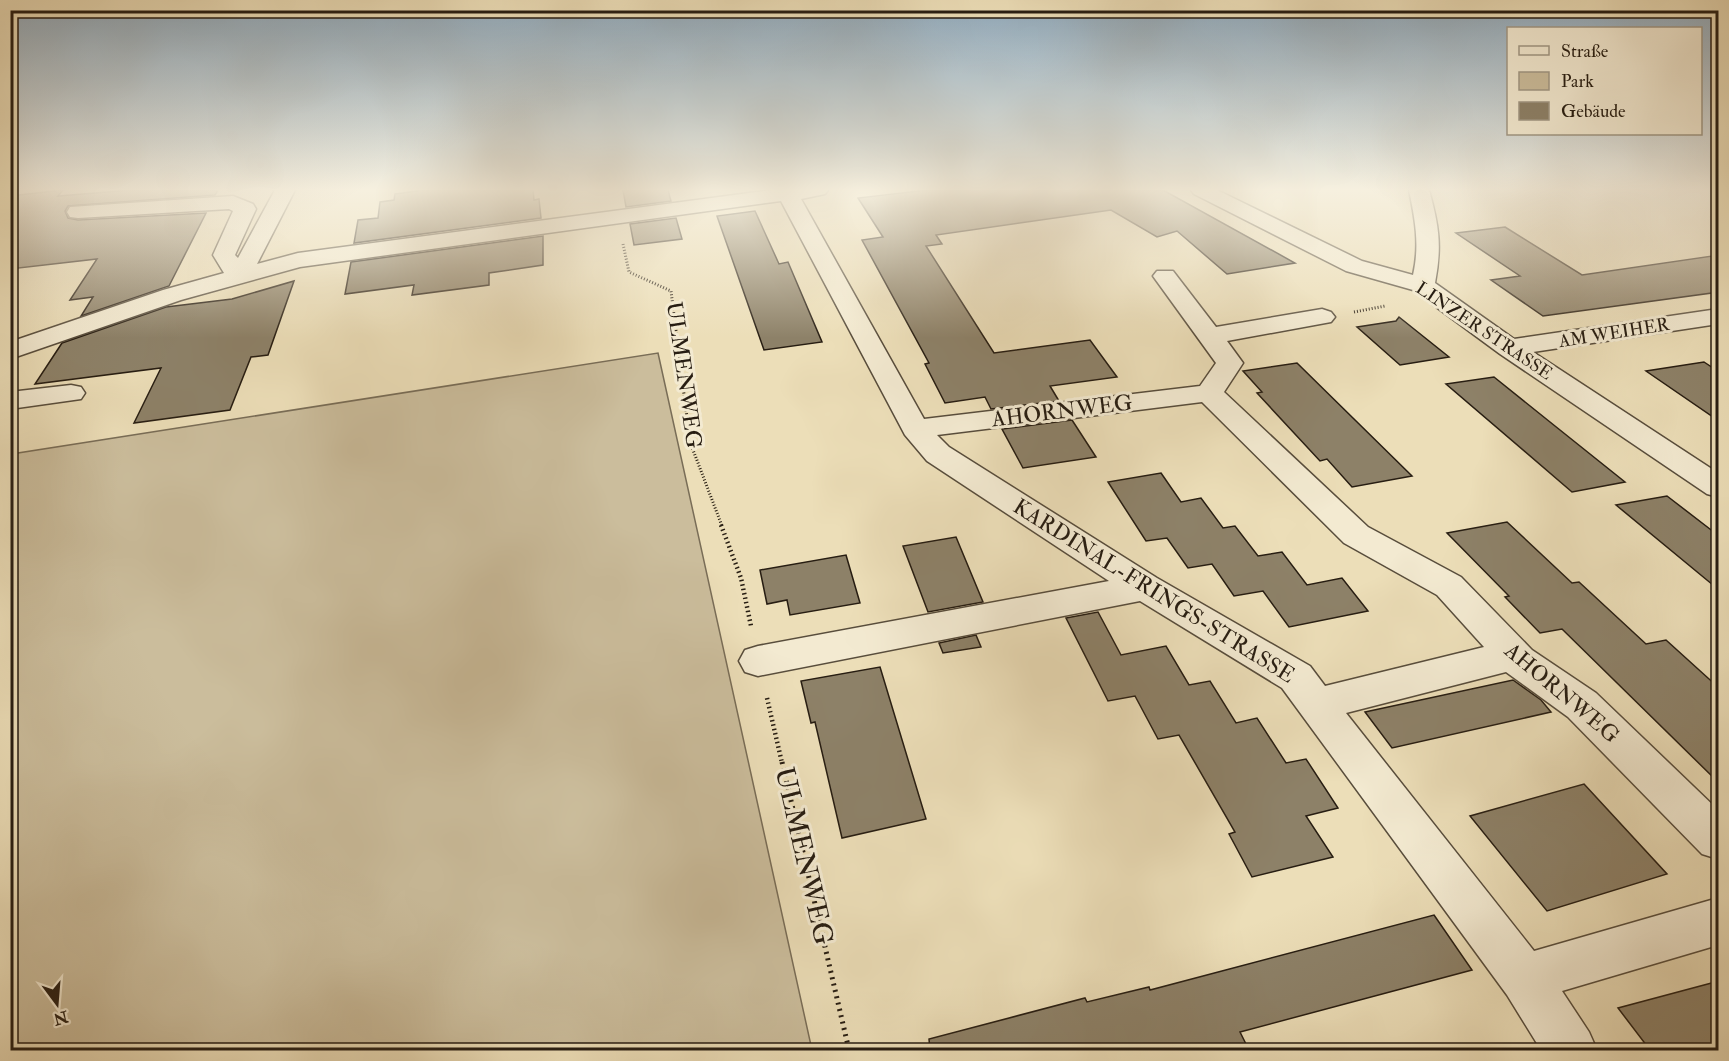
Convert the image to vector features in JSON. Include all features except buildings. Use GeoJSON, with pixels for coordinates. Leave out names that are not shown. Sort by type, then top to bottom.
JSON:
{"type":"FeatureCollection","features":[{"type":"Feature","properties":{"kind":"street"},"geometry":{"type":"LineString","coordinates":[[231,240],[224,255],[237,275]]}},
{"type":"Feature","properties":{"kind":"street"},"geometry":{"type":"LineString","coordinates":[[237,275],[260,240]]}},
{"type":"Feature","properties":{"kind":"street"},"geometry":{"type":"LineString","coordinates":[[10,351],[237,275],[335,253],[438,240]]}},
{"type":"Feature","properties":{"kind":"street","name":"KARDINAL-FRINGS-STRASSE"},"geometry":{"type":"LineString","coordinates":[[825,240],[915,429],[938,454],[1145,587],[1296,677],[1524,978],[1571,1050]]}},
{"type":"Feature","properties":{"kind":"street","name":"LINZER STRASSE"},"geometry":{"type":"LineString","coordinates":[[1301,240],[1354,266],[1422,285],[1509,348],[1719,487]]}},
{"type":"Feature","properties":{"kind":"street"},"geometry":{"type":"LineString","coordinates":[[1422,285],[1429,255],[1428,240]]}},
{"type":"Feature","properties":{"kind":"street"},"geometry":{"type":"LineString","coordinates":[[1165,276],[1230,363],[1209,393]]}},
{"type":"Feature","properties":{"kind":"street","name":"AM WEIHER"},"geometry":{"type":"LineString","coordinates":[[1509,348],[1719,316]]}},
{"type":"Feature","properties":{"kind":"street"},"geometry":{"type":"LineString","coordinates":[[1209,336],[1322,317]]}},
{"type":"Feature","properties":{"kind":"street"},"geometry":{"type":"LineString","coordinates":[[10,401],[71,393]]}},
{"type":"Feature","properties":{"kind":"street","name":"AHORNWEG"},"geometry":{"type":"LineString","coordinates":[[915,429],[1209,393],[1356,535],[1449,586],[1514,655],[1582,705],[1719,839]]}},
{"type":"Feature","properties":{"kind":"street"},"geometry":{"type":"LineString","coordinates":[[759,661],[1145,587]]}},
{"type":"Feature","properties":{"kind":"street"},"geometry":{"type":"LineString","coordinates":[[1317,704],[1514,655]]}},
{"type":"Feature","properties":{"kind":"street"},"geometry":{"type":"LineString","coordinates":[[1524,978],[1719,922]]}},
{"type":"Feature","properties":{"kind":"path","name":"ULMENWEG"},"geometry":{"type":"LineString","coordinates":[[622,240],[629,272],[671,291],[690,442],[741,578],[849,1050]]}},
{"type":"Feature","properties":{"kind":"path"},"geometry":{"type":"LineString","coordinates":[[1322,317],[1390,306]]}},
{"type":"Feature","properties":{"kind":"green space"},"geometry":{"type":"Polygon","coordinates":[[[658,353],[812,1050],[11,1050],[10,469],[18,453],[658,353]]]}}]}
